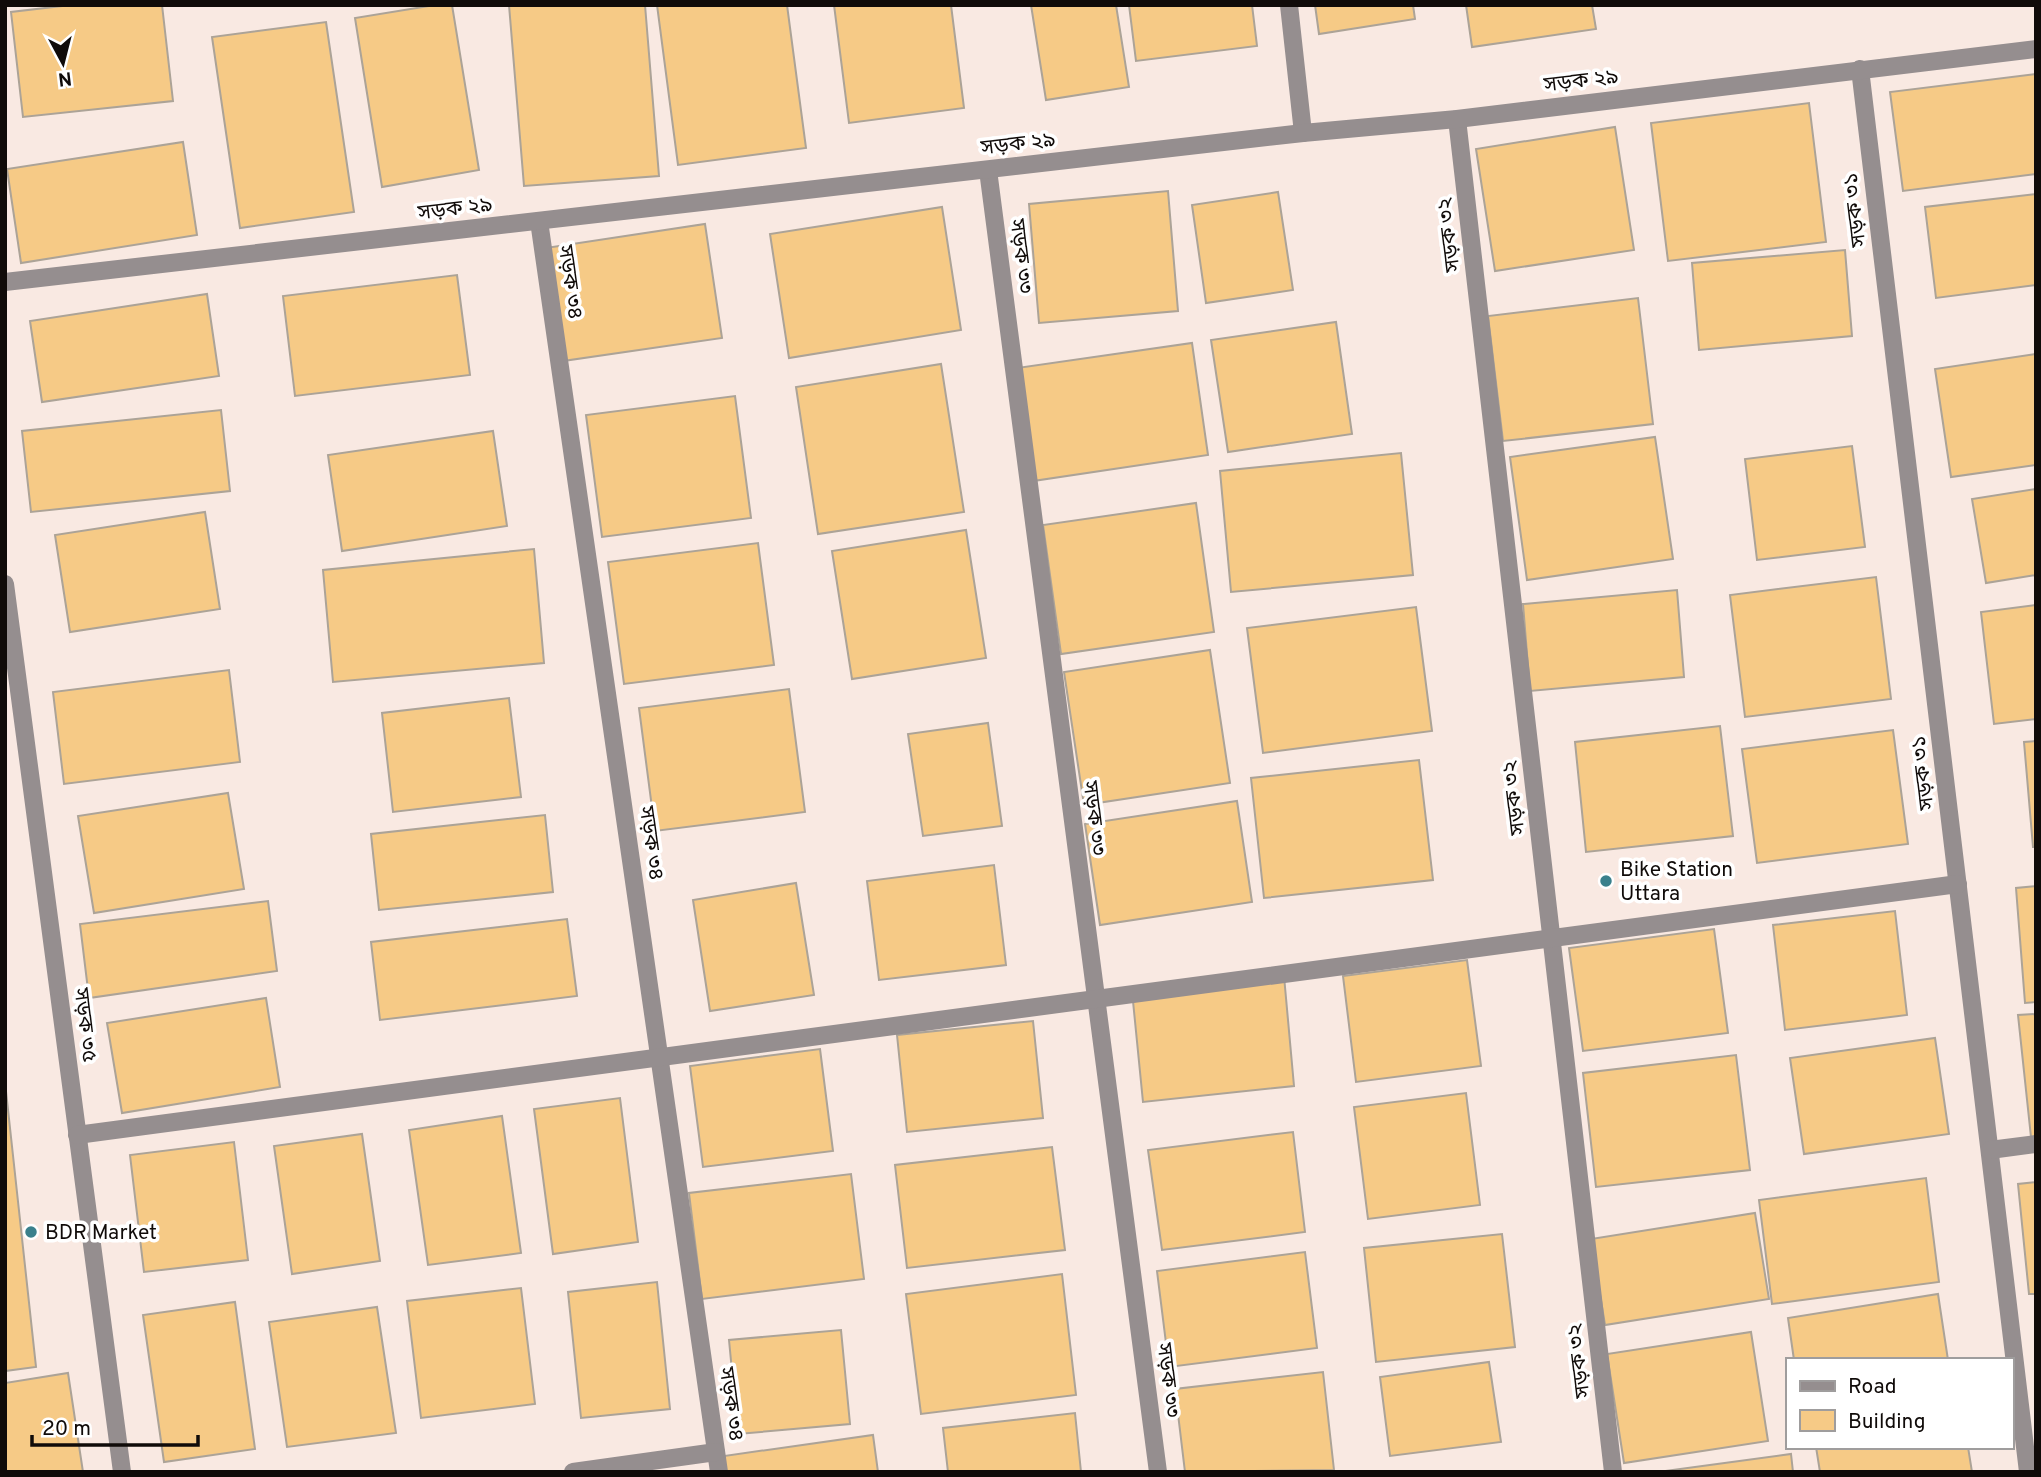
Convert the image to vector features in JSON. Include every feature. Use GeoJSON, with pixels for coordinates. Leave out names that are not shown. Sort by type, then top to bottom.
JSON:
{"type":"FeatureCollection","features":[{"type":"Feature","properties":{"kind":"street"},"geometry":{"type":"LineString","coordinates":[[1289,5],[1303,133]]}},
{"type":"Feature","properties":{"kind":"street","name":"সড়ক ২৯"},"geometry":{"type":"LineString","coordinates":[[5,282],[1303,133],[1457,119],[2036,49]]}},
{"type":"Feature","properties":{"kind":"street","name":"সড়ক ৩১"},"geometry":{"type":"LineString","coordinates":[[1860,69],[2028,1472]]}},
{"type":"Feature","properties":{"kind":"street","name":"সড়ক ৩২"},"geometry":{"type":"LineString","coordinates":[[1457,119],[1613,1472]]}},
{"type":"Feature","properties":{"kind":"street","name":"সড়ক ৩৩"},"geometry":{"type":"LineString","coordinates":[[988,170],[1158,1472]]}},
{"type":"Feature","properties":{"kind":"street","name":"সড়ক ৩৪"},"geometry":{"type":"LineString","coordinates":[[539,221],[719,1472]]}},
{"type":"Feature","properties":{"kind":"street","name":"সড়ক ৩৫"},"geometry":{"type":"LineString","coordinates":[[5,583],[122,1472]]}},
{"type":"Feature","properties":{"kind":"street"},"geometry":{"type":"LineString","coordinates":[[77,1135],[1958,884]]}},
{"type":"Feature","properties":{"kind":"street"},"geometry":{"type":"LineString","coordinates":[[1990,1150],[2036,1144]]}},
{"type":"Feature","properties":{"kind":"street"},"geometry":{"type":"LineString","coordinates":[[573,1472],[716,1452]]}},
{"type":"Feature","properties":{"kind":"building"},"geometry":{"type":"Polygon","coordinates":[[[71,5],[162,5],[173,101],[23,117],[11,12],[71,5]]]}},
{"type":"Feature","properties":{"kind":"building"},"geometry":{"type":"Polygon","coordinates":[[[435,5],[452,5],[479,170],[382,187],[355,18],[435,5]]]}},
{"type":"Feature","properties":{"kind":"building"},"geometry":{"type":"Polygon","coordinates":[[[509,5],[645,5],[659,176],[524,186],[509,5]]]}},
{"type":"Feature","properties":{"kind":"building"},"geometry":{"type":"Polygon","coordinates":[[[657,5],[787,5],[806,148],[678,165],[657,5]]]}},
{"type":"Feature","properties":{"kind":"building"},"geometry":{"type":"Polygon","coordinates":[[[834,5],[951,5],[964,108],[849,123],[834,5]]]}},
{"type":"Feature","properties":{"kind":"building"},"geometry":{"type":"Polygon","coordinates":[[[1031,5],[1116,5],[1129,87],[1046,100],[1031,5]]]}},
{"type":"Feature","properties":{"kind":"building"},"geometry":{"type":"Polygon","coordinates":[[[1129,5],[1252,5],[1257,46],[1136,61],[1129,5]]]}},
{"type":"Feature","properties":{"kind":"building"},"geometry":{"type":"Polygon","coordinates":[[[1315,5],[1413,5],[1415,19],[1319,34],[1315,5]]]}},
{"type":"Feature","properties":{"kind":"building"},"geometry":{"type":"Polygon","coordinates":[[[1466,5],[1592,5],[1596,29],[1472,47],[1466,5]]]}},
{"type":"Feature","properties":{"kind":"building"},"geometry":{"type":"Polygon","coordinates":[[[326,22],[354,212],[240,228],[212,37],[326,22]]]}},
{"type":"Feature","properties":{"kind":"building"},"geometry":{"type":"Polygon","coordinates":[[[2036,74],[2036,174],[1903,191],[1890,92],[2036,74]]]}},
{"type":"Feature","properties":{"kind":"building"},"geometry":{"type":"Polygon","coordinates":[[[1809,103],[1826,242],[1668,261],[1651,123],[1809,103]]]}},
{"type":"Feature","properties":{"kind":"building"},"geometry":{"type":"Polygon","coordinates":[[[1615,127],[1634,250],[1495,271],[1476,149],[1615,127]]]}},
{"type":"Feature","properties":{"kind":"building"},"geometry":{"type":"Polygon","coordinates":[[[183,142],[197,235],[21,263],[7,169],[183,142]]]}},
{"type":"Feature","properties":{"kind":"building"},"geometry":{"type":"Polygon","coordinates":[[[1168,191],[1178,311],[1039,323],[1029,204],[1168,191]]]}},
{"type":"Feature","properties":{"kind":"building"},"geometry":{"type":"Polygon","coordinates":[[[1278,192],[1293,290],[1206,303],[1192,205],[1278,192]]]}},
{"type":"Feature","properties":{"kind":"building"},"geometry":{"type":"Polygon","coordinates":[[[2036,194],[2036,285],[1936,298],[1925,207],[2036,194]]]}},
{"type":"Feature","properties":{"kind":"building"},"geometry":{"type":"Polygon","coordinates":[[[942,207],[961,330],[789,358],[770,234],[942,207]]]}},
{"type":"Feature","properties":{"kind":"building"},"geometry":{"type":"Polygon","coordinates":[[[705,224],[722,338],[556,362],[539,249],[705,224]]]}},
{"type":"Feature","properties":{"kind":"building"},"geometry":{"type":"Polygon","coordinates":[[[1845,250],[1852,336],[1699,350],[1692,263],[1845,250]]]}},
{"type":"Feature","properties":{"kind":"building"},"geometry":{"type":"Polygon","coordinates":[[[457,275],[470,375],[295,396],[283,296],[457,275]]]}},
{"type":"Feature","properties":{"kind":"building"},"geometry":{"type":"Polygon","coordinates":[[[207,294],[219,376],[42,402],[30,321],[207,294]]]}},
{"type":"Feature","properties":{"kind":"building"},"geometry":{"type":"Polygon","coordinates":[[[1638,298],[1653,424],[1503,441],[1488,316],[1638,298]]]}},
{"type":"Feature","properties":{"kind":"building"},"geometry":{"type":"Polygon","coordinates":[[[1336,322],[1352,434],[1228,452],[1211,340],[1336,322]]]}},
{"type":"Feature","properties":{"kind":"building"},"geometry":{"type":"Polygon","coordinates":[[[1192,343],[1208,455],[1033,481],[1017,368],[1192,343]]]}},
{"type":"Feature","properties":{"kind":"building"},"geometry":{"type":"Polygon","coordinates":[[[2036,354],[2036,465],[1951,477],[1935,369],[2036,354]]]}},
{"type":"Feature","properties":{"kind":"building"},"geometry":{"type":"Polygon","coordinates":[[[941,364],[964,512],[818,534],[796,387],[941,364]]]}},
{"type":"Feature","properties":{"kind":"building"},"geometry":{"type":"Polygon","coordinates":[[[735,396],[751,518],[602,537],[586,415],[735,396]]]}},
{"type":"Feature","properties":{"kind":"building"},"geometry":{"type":"Polygon","coordinates":[[[221,410],[230,491],[31,512],[22,431],[221,410]]]}},
{"type":"Feature","properties":{"kind":"building"},"geometry":{"type":"Polygon","coordinates":[[[493,431],[507,526],[342,551],[328,455],[493,431]]]}},
{"type":"Feature","properties":{"kind":"building"},"geometry":{"type":"Polygon","coordinates":[[[1655,437],[1673,559],[1527,580],[1510,457],[1655,437]]]}},
{"type":"Feature","properties":{"kind":"building"},"geometry":{"type":"Polygon","coordinates":[[[1852,446],[1865,547],[1757,560],[1745,459],[1852,446]]]}},
{"type":"Feature","properties":{"kind":"building"},"geometry":{"type":"Polygon","coordinates":[[[1401,453],[1413,575],[1231,592],[1220,471],[1401,453]]]}},
{"type":"Feature","properties":{"kind":"building"},"geometry":{"type":"Polygon","coordinates":[[[2036,489],[2036,575],[1986,583],[1972,499],[2036,489]]]}},
{"type":"Feature","properties":{"kind":"building"},"geometry":{"type":"Polygon","coordinates":[[[1196,503],[1214,632],[1061,654],[1043,525],[1196,503]]]}},
{"type":"Feature","properties":{"kind":"building"},"geometry":{"type":"Polygon","coordinates":[[[205,512],[220,609],[70,632],[55,535],[205,512]]]}},
{"type":"Feature","properties":{"kind":"building"},"geometry":{"type":"Polygon","coordinates":[[[966,530],[986,658],[852,679],[832,551],[966,530]]]}},
{"type":"Feature","properties":{"kind":"building"},"geometry":{"type":"Polygon","coordinates":[[[758,543],[774,665],[624,684],[608,562],[758,543]]]}},
{"type":"Feature","properties":{"kind":"building"},"geometry":{"type":"Polygon","coordinates":[[[534,549],[544,663],[333,682],[323,570],[534,549]]]}},
{"type":"Feature","properties":{"kind":"building"},"geometry":{"type":"Polygon","coordinates":[[[1876,577],[1891,699],[1745,717],[1730,595],[1876,577]]]}},
{"type":"Feature","properties":{"kind":"building"},"geometry":{"type":"Polygon","coordinates":[[[1677,590],[1684,677],[1530,691],[1523,604],[1677,590]]]}},
{"type":"Feature","properties":{"kind":"building"},"geometry":{"type":"Polygon","coordinates":[[[2036,605],[2036,719],[1994,724],[1981,612],[2036,605]]]}},
{"type":"Feature","properties":{"kind":"building"},"geometry":{"type":"Polygon","coordinates":[[[1416,607],[1432,731],[1263,753],[1247,628],[1416,607]]]}},
{"type":"Feature","properties":{"kind":"building"},"geometry":{"type":"Polygon","coordinates":[[[1210,650],[1230,783],[1084,805],[1064,672],[1210,650]]]}},
{"type":"Feature","properties":{"kind":"building"},"geometry":{"type":"Polygon","coordinates":[[[229,670],[240,762],[64,784],[53,692],[229,670]]]}},
{"type":"Feature","properties":{"kind":"building"},"geometry":{"type":"Polygon","coordinates":[[[789,689],[805,812],[655,831],[639,708],[789,689]]]}},
{"type":"Feature","properties":{"kind":"building"},"geometry":{"type":"Polygon","coordinates":[[[509,698],[521,797],[393,812],[382,713],[509,698]]]}},
{"type":"Feature","properties":{"kind":"building"},"geometry":{"type":"Polygon","coordinates":[[[988,723],[1002,826],[923,836],[908,734],[988,723]]]}},
{"type":"Feature","properties":{"kind":"building"},"geometry":{"type":"Polygon","coordinates":[[[1720,726],[1733,836],[1586,852],[1575,742],[1720,726]]]}},
{"type":"Feature","properties":{"kind":"building"},"geometry":{"type":"Polygon","coordinates":[[[1893,730],[1908,844],[1757,863],[1742,749],[1893,730]]]}},
{"type":"Feature","properties":{"kind":"building"},"geometry":{"type":"Polygon","coordinates":[[[2036,741],[2036,847],[2033,847],[2024,742],[2036,741]]]}},
{"type":"Feature","properties":{"kind":"building"},"geometry":{"type":"Polygon","coordinates":[[[1419,760],[1433,880],[1264,898],[1251,778],[1419,760]]]}},
{"type":"Feature","properties":{"kind":"building"},"geometry":{"type":"Polygon","coordinates":[[[228,793],[244,889],[94,913],[78,816],[228,793]]]}},
{"type":"Feature","properties":{"kind":"building"},"geometry":{"type":"Polygon","coordinates":[[[1237,801],[1252,902],[1100,925],[1085,824],[1237,801]]]}},
{"type":"Feature","properties":{"kind":"building"},"geometry":{"type":"Polygon","coordinates":[[[545,815],[553,892],[379,910],[371,834],[545,815]]]}},
{"type":"Feature","properties":{"kind":"building"},"geometry":{"type":"Polygon","coordinates":[[[994,865],[1006,965],[879,980],[867,881],[994,865]]]}},
{"type":"Feature","properties":{"kind":"building"},"geometry":{"type":"Polygon","coordinates":[[[796,883],[814,995],[710,1011],[693,900],[796,883]]]}},
{"type":"Feature","properties":{"kind":"building"},"geometry":{"type":"Polygon","coordinates":[[[2036,886],[2036,1002],[2025,1003],[2016,888],[2036,886]]]}},
{"type":"Feature","properties":{"kind":"building"},"geometry":{"type":"Polygon","coordinates":[[[268,901],[277,971],[89,998],[80,924],[268,901]]]}},
{"type":"Feature","properties":{"kind":"building"},"geometry":{"type":"Polygon","coordinates":[[[1895,911],[1907,1015],[1785,1030],[1773,925],[1895,911]]]}},
{"type":"Feature","properties":{"kind":"building"},"geometry":{"type":"Polygon","coordinates":[[[567,919],[577,996],[380,1020],[371,942],[567,919]]]}},
{"type":"Feature","properties":{"kind":"building"},"geometry":{"type":"Polygon","coordinates":[[[1714,929],[1728,1033],[1583,1051],[1569,948],[1714,929]]]}},
{"type":"Feature","properties":{"kind":"building"},"geometry":{"type":"Polygon","coordinates":[[[1467,960],[1481,1066],[1356,1082],[1343,976],[1467,960]]]}},
{"type":"Feature","properties":{"kind":"building"},"geometry":{"type":"Polygon","coordinates":[[[1284,976],[1294,1086],[1143,1102],[1132,991],[1284,976]]]}},
{"type":"Feature","properties":{"kind":"building"},"geometry":{"type":"Polygon","coordinates":[[[266,998],[280,1087],[122,1113],[107,1023],[266,998]]]}},
{"type":"Feature","properties":{"kind":"building"},"geometry":{"type":"Polygon","coordinates":[[[2036,1014],[2036,1136],[2031,1137],[2018,1015],[2036,1014]]]}},
{"type":"Feature","properties":{"kind":"building"},"geometry":{"type":"Polygon","coordinates":[[[1033,1021],[1043,1118],[907,1132],[897,1035],[1033,1021]]]}},
{"type":"Feature","properties":{"kind":"building"},"geometry":{"type":"Polygon","coordinates":[[[1935,1038],[1949,1134],[1804,1154],[1790,1058],[1935,1038]]]}},
{"type":"Feature","properties":{"kind":"building"},"geometry":{"type":"Polygon","coordinates":[[[820,1049],[833,1151],[703,1167],[690,1066],[820,1049]]]}},
{"type":"Feature","properties":{"kind":"building"},"geometry":{"type":"Polygon","coordinates":[[[1736,1055],[1750,1170],[1596,1187],[1583,1073],[1736,1055]]]}},
{"type":"Feature","properties":{"kind":"building"},"geometry":{"type":"Polygon","coordinates":[[[5,1082],[36,1367],[5,1371],[5,1082]]]}},
{"type":"Feature","properties":{"kind":"building"},"geometry":{"type":"Polygon","coordinates":[[[1466,1093],[1480,1205],[1368,1219],[1354,1107],[1466,1093]]]}},
{"type":"Feature","properties":{"kind":"building"},"geometry":{"type":"Polygon","coordinates":[[[620,1098],[638,1242],[553,1254],[534,1109],[620,1098]]]}},
{"type":"Feature","properties":{"kind":"building"},"geometry":{"type":"Polygon","coordinates":[[[502,1116],[521,1253],[428,1265],[409,1130],[502,1116]]]}},
{"type":"Feature","properties":{"kind":"building"},"geometry":{"type":"Polygon","coordinates":[[[1293,1132],[1305,1232],[1162,1250],[1148,1150],[1293,1132]]]}},
{"type":"Feature","properties":{"kind":"building"},"geometry":{"type":"Polygon","coordinates":[[[362,1134],[380,1261],[292,1274],[274,1146],[362,1134]]]}},
{"type":"Feature","properties":{"kind":"building"},"geometry":{"type":"Polygon","coordinates":[[[234,1142],[248,1260],[144,1272],[130,1155],[234,1142]]]}},
{"type":"Feature","properties":{"kind":"building"},"geometry":{"type":"Polygon","coordinates":[[[1052,1147],[1065,1250],[907,1268],[895,1165],[1052,1147]]]}},
{"type":"Feature","properties":{"kind":"building"},"geometry":{"type":"Polygon","coordinates":[[[851,1174],[864,1279],[702,1299],[689,1193],[851,1174]]]}},
{"type":"Feature","properties":{"kind":"building"},"geometry":{"type":"Polygon","coordinates":[[[1926,1178],[1939,1282],[1772,1304],[1759,1200],[1926,1178]]]}},
{"type":"Feature","properties":{"kind":"building"},"geometry":{"type":"Polygon","coordinates":[[[2036,1182],[2036,1294],[2029,1294],[2018,1184],[2036,1182]]]}},
{"type":"Feature","properties":{"kind":"building"},"geometry":{"type":"Polygon","coordinates":[[[1755,1213],[1769,1299],[1605,1325],[1591,1239],[1755,1213]]]}},
{"type":"Feature","properties":{"kind":"building"},"geometry":{"type":"Polygon","coordinates":[[[1502,1234],[1515,1347],[1376,1362],[1364,1248],[1502,1234]]]}},
{"type":"Feature","properties":{"kind":"building"},"geometry":{"type":"Polygon","coordinates":[[[1305,1252],[1317,1348],[1169,1367],[1157,1271],[1305,1252]]]}},
{"type":"Feature","properties":{"kind":"building"},"geometry":{"type":"Polygon","coordinates":[[[1062,1274],[1076,1395],[921,1414],[906,1294],[1062,1274]]]}},
{"type":"Feature","properties":{"kind":"building"},"geometry":{"type":"Polygon","coordinates":[[[657,1282],[670,1409],[581,1418],[568,1292],[657,1282]]]}},
{"type":"Feature","properties":{"kind":"building"},"geometry":{"type":"Polygon","coordinates":[[[521,1288],[535,1404],[421,1418],[407,1301],[521,1288]]]}},
{"type":"Feature","properties":{"kind":"building"},"geometry":{"type":"Polygon","coordinates":[[[1938,1294],[1948,1358],[1794,1358],[1788,1318],[1938,1294]]]}},
{"type":"Feature","properties":{"kind":"building"},"geometry":{"type":"Polygon","coordinates":[[[235,1302],[255,1449],[164,1462],[143,1315],[235,1302]]]}},
{"type":"Feature","properties":{"kind":"building"},"geometry":{"type":"Polygon","coordinates":[[[377,1307],[396,1433],[287,1447],[269,1322],[377,1307]]]}},
{"type":"Feature","properties":{"kind":"building"},"geometry":{"type":"Polygon","coordinates":[[[841,1330],[850,1424],[738,1434],[729,1340],[841,1330]]]}},
{"type":"Feature","properties":{"kind":"building"},"geometry":{"type":"Polygon","coordinates":[[[1751,1332],[1768,1441],[1624,1463],[1607,1354],[1751,1332]]]}},
{"type":"Feature","properties":{"kind":"building"},"geometry":{"type":"Polygon","coordinates":[[[1489,1362],[1501,1442],[1390,1456],[1380,1377],[1489,1362]]]}},
{"type":"Feature","properties":{"kind":"building"},"geometry":{"type":"Polygon","coordinates":[[[1323,1372],[1334,1470],[1185,1472],[1175,1389],[1323,1372]]]}},
{"type":"Feature","properties":{"kind":"building"},"geometry":{"type":"Polygon","coordinates":[[[68,1373],[83,1472],[5,1472],[5,1383],[68,1373]]]}},
{"type":"Feature","properties":{"kind":"building"},"geometry":{"type":"Polygon","coordinates":[[[1075,1413],[1081,1472],[948,1472],[943,1428],[1075,1413]]]}},
{"type":"Feature","properties":{"kind":"building"},"geometry":{"type":"Polygon","coordinates":[[[873,1435],[878,1472],[726,1472],[724,1456],[873,1435]]]}},
{"type":"Feature","properties":{"kind":"building"},"geometry":{"type":"Polygon","coordinates":[[[1816,1449],[1968,1449],[1972,1472],[1820,1472],[1816,1449]]]}},
{"type":"Feature","properties":{"kind":"building"},"geometry":{"type":"Polygon","coordinates":[[[1791,1454],[1793,1472],[1658,1472],[1791,1454]]]}},
{"type":"Feature","properties":{"kind":"place","name":"Bike Station Uttara"},"geometry":{"type":"Point","coordinates":[1606,881]}},
{"type":"Feature","properties":{"kind":"place","name":"BDR Market"},"geometry":{"type":"Point","coordinates":[31,1232]}}]}
